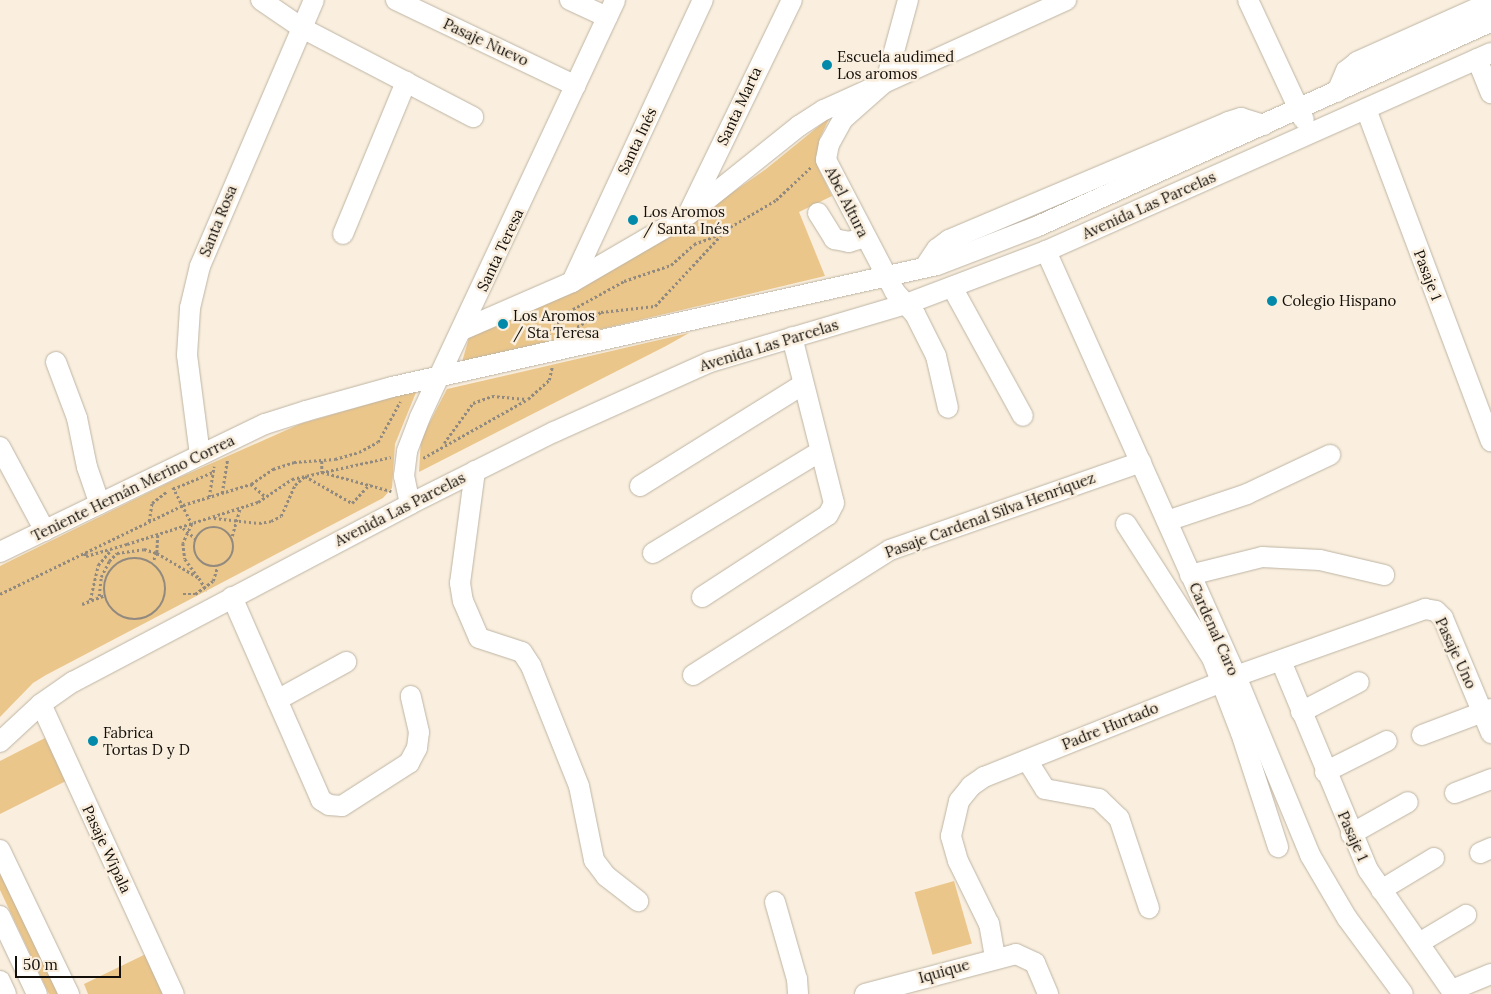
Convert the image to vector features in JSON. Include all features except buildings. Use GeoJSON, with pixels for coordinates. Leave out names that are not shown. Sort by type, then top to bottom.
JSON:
{"type":"FeatureCollection","features":[{"type":"Feature","properties":{"kind":"street"},"geometry":{"type":"LineString","coordinates":[[261,0],[302,28],[473,117]]}},
{"type":"Feature","properties":{"kind":"street","name":"Santa Rosa"},"geometry":{"type":"LineString","coordinates":[[216,448],[187,355],[190,308],[200,266],[314,0]]}},
{"type":"Feature","properties":{"kind":"street","name":"Pasaje Nuevo"},"geometry":{"type":"LineString","coordinates":[[396,0],[576,86]]}},
{"type":"Feature","properties":{"kind":"street"},"geometry":{"type":"LineString","coordinates":[[570,0],[611,8]]}},
{"type":"Feature","properties":{"kind":"street","name":"Santa Inés"},"geometry":{"type":"LineString","coordinates":[[572,282],[703,0]]}},
{"type":"Feature","properties":{"kind":"street","name":"Santa Marta"},"geometry":{"type":"LineString","coordinates":[[688,214],[792,0]]}},
{"type":"Feature","properties":{"kind":"street"},"geometry":{"type":"LineString","coordinates":[[886,81],[908,0]]}},
{"type":"Feature","properties":{"kind":"street"},"geometry":{"type":"LineString","coordinates":[[464,329],[572,282],[688,214],[799,126],[850,97],[1066,0]]}},
{"type":"Feature","properties":{"kind":"street"},"geometry":{"type":"LineString","coordinates":[[1248,0],[1310,134]]}},
{"type":"Feature","properties":{"kind":"street"},"geometry":{"type":"LineString","coordinates":[[1337,92],[1346,71],[1358,62],[1491,2]]}},
{"type":"Feature","properties":{"kind":"street","name":"Santa Teresa"},"geometry":{"type":"LineString","coordinates":[[403,498],[406,462],[420,417],[464,329],[611,8]]}},
{"type":"Feature","properties":{"kind":"street","name":"Avenida Las Parcelas"},"geometry":{"type":"LineString","coordinates":[[265,424],[357,396],[887,278],[924,268],[1036,227],[1491,22]]}},
{"type":"Feature","properties":{"kind":"street"},"geometry":{"type":"LineString","coordinates":[[1484,56],[1491,93]]}},
{"type":"Feature","properties":{"kind":"street","name":"Avenida Las Parcelas"},"geometry":{"type":"LineString","coordinates":[[0,742],[40,704],[73,682],[232,597],[403,498],[475,471],[710,362],[906,304],[1046,251],[1484,56]]}},
{"type":"Feature","properties":{"kind":"street","name":"Abel Altura"},"geometry":{"type":"LineString","coordinates":[[886,81],[843,119],[829,144],[826,160],[887,278],[906,304],[916,314],[936,356],[948,408]]}},
{"type":"Feature","properties":{"kind":"street"},"geometry":{"type":"LineString","coordinates":[[343,234],[406,82]]}},
{"type":"Feature","properties":{"kind":"street","name":"Pasaje 1"},"geometry":{"type":"LineString","coordinates":[[1366,109],[1491,441]]}},
{"type":"Feature","properties":{"kind":"street"},"geometry":{"type":"LineString","coordinates":[[818,213],[834,239],[849,242],[865,237]]}},
{"type":"Feature","properties":{"kind":"street","name":"Cardenal Caro"},"geometry":{"type":"LineString","coordinates":[[1046,251],[1167,521],[1190,575],[1229,679],[1318,872],[1362,940],[1403,994]]}},
{"type":"Feature","properties":{"kind":"street"},"geometry":{"type":"LineString","coordinates":[[952,287],[1023,416]]}},
{"type":"Feature","properties":{"kind":"street"},"geometry":{"type":"LineString","coordinates":[[702,597],[828,515],[834,503],[802,385],[792,337]]}},
{"type":"Feature","properties":{"kind":"street"},"geometry":{"type":"LineString","coordinates":[[56,362],[77,418],[87,467],[100,504]]}},
{"type":"Feature","properties":{"kind":"street"},"geometry":{"type":"LineString","coordinates":[[640,486],[802,385]]}},
{"type":"Feature","properties":{"kind":"street","name":"Teniente Hernán Merino Correa"},"geometry":{"type":"LineString","coordinates":[[0,552],[100,504],[170,480],[216,448],[265,424]]}},
{"type":"Feature","properties":{"kind":"street"},"geometry":{"type":"LineString","coordinates":[[0,447],[45,530]]}},
{"type":"Feature","properties":{"kind":"street"},"geometry":{"type":"LineString","coordinates":[[653,553],[819,452]]}},
{"type":"Feature","properties":{"kind":"street"},"geometry":{"type":"LineString","coordinates":[[1167,521],[1247,494],[1330,455]]}},
{"type":"Feature","properties":{"kind":"street","name":"Pasaje Cardenal Silva Henríquez"},"geometry":{"type":"LineString","coordinates":[[692,675],[890,550],[1141,462]]}},
{"type":"Feature","properties":{"kind":"street"},"geometry":{"type":"LineString","coordinates":[[475,471],[460,583],[463,601],[478,638],[522,652],[532,666],[579,786],[594,860],[606,876],[638,901]]}},
{"type":"Feature","properties":{"kind":"street"},"geometry":{"type":"LineString","coordinates":[[1126,524],[1212,658],[1229,679],[1278,847]]}},
{"type":"Feature","properties":{"kind":"street"},"geometry":{"type":"LineString","coordinates":[[1190,575],[1262,557],[1320,560],[1384,575]]}},
{"type":"Feature","properties":{"kind":"street"},"geometry":{"type":"LineString","coordinates":[[232,597],[321,800],[342,806],[409,763],[417,748],[419,732],[411,696]]}},
{"type":"Feature","properties":{"kind":"street","name":"Padre Hurtado"},"geometry":{"type":"LineString","coordinates":[[994,957],[989,924],[954,849],[952,827],[959,801],[971,786],[1027,760],[1229,679],[1425,610]]}},
{"type":"Feature","properties":{"kind":"street","name":"Pasaje Uno"},"geometry":{"type":"LineString","coordinates":[[1425,610],[1436,611],[1444,618],[1487,711],[1491,733]]}},
{"type":"Feature","properties":{"kind":"street","name":"Pasaje 1"},"geometry":{"type":"LineString","coordinates":[[1281,661],[1351,834],[1381,890],[1453,992]]}},
{"type":"Feature","properties":{"kind":"street"},"geometry":{"type":"LineString","coordinates":[[277,700],[346,662]]}},
{"type":"Feature","properties":{"kind":"street"},"geometry":{"type":"LineString","coordinates":[[1301,712],[1360,682]]}},
{"type":"Feature","properties":{"kind":"street","name":"Pasaje Wipala"},"geometry":{"type":"LineString","coordinates":[[40,704],[174,994]]}},
{"type":"Feature","properties":{"kind":"street"},"geometry":{"type":"LineString","coordinates":[[1422,735],[1487,711]]}},
{"type":"Feature","properties":{"kind":"street"},"geometry":{"type":"LineString","coordinates":[[1325,772],[1387,741]]}},
{"type":"Feature","properties":{"kind":"street"},"geometry":{"type":"LineString","coordinates":[[1027,760],[1045,789],[1099,799],[1119,818],[1149,908]]}},
{"type":"Feature","properties":{"kind":"street"},"geometry":{"type":"LineString","coordinates":[[1455,793],[1491,779]]}},
{"type":"Feature","properties":{"kind":"street"},"geometry":{"type":"LineString","coordinates":[[1351,834],[1408,802]]}},
{"type":"Feature","properties":{"kind":"street"},"geometry":{"type":"LineString","coordinates":[[0,850],[68,994]]}},
{"type":"Feature","properties":{"kind":"street"},"geometry":{"type":"LineString","coordinates":[[1381,890],[1434,858]]}},
{"type":"Feature","properties":{"kind":"street"},"geometry":{"type":"LineString","coordinates":[[775,902],[797,978],[798,994]]}},
{"type":"Feature","properties":{"kind":"street"},"geometry":{"type":"LineString","coordinates":[[1419,943],[1466,915]]}},
{"type":"Feature","properties":{"kind":"street"},"geometry":{"type":"LineString","coordinates":[[0,916],[7,952],[37,994]]}},
{"type":"Feature","properties":{"kind":"street","name":"Iquique"},"geometry":{"type":"LineString","coordinates":[[865,994],[994,957],[1016,954],[1031,959],[1048,994]]}},
{"type":"Feature","properties":{"kind":"street"},"geometry":{"type":"LineString","coordinates":[[1453,992],[1491,974]]}},
{"type":"Feature","properties":{"kind":"street"},"geometry":{"type":"LineString","coordinates":[[0,981],[6,994]]}},
{"type":"Feature","properties":{"kind":"path"},"geometry":{"type":"LineString","coordinates":[[550,331],[564,314],[624,280],[671,265],[694,244],[726,229],[776,200],[793,187],[805,172],[826,160]]}},
{"type":"Feature","properties":{"kind":"path"},"geometry":{"type":"LineString","coordinates":[[573,329],[601,312],[655,306],[726,229]]}},
{"type":"Feature","properties":{"kind":"path"},"geometry":{"type":"LineString","coordinates":[[84,552],[86,556],[115,548],[183,528],[240,508],[266,497],[292,479],[387,456],[406,462],[426,457],[444,444],[528,399],[549,380],[554,352],[550,331]]}},
{"type":"Feature","properties":{"kind":"path"},"geometry":{"type":"LineString","coordinates":[[542,370],[554,352],[550,331]]}},
{"type":"Feature","properties":{"kind":"path"},"geometry":{"type":"LineString","coordinates":[[444,444],[472,403],[492,396],[528,399]]}},
{"type":"Feature","properties":{"kind":"path"},"geometry":{"type":"LineString","coordinates":[[0,594],[184,505],[251,484],[273,469],[287,464],[322,461],[359,452],[378,442],[399,403],[406,398]]}},
{"type":"Feature","properties":{"kind":"path"},"geometry":{"type":"LineString","coordinates":[[209,497],[216,448]]}},
{"type":"Feature","properties":{"kind":"path"},"geometry":{"type":"LineString","coordinates":[[216,448],[222,493]]}},
{"type":"Feature","properties":{"kind":"path"},"geometry":{"type":"LineString","coordinates":[[322,461],[322,472]]}},
{"type":"Feature","properties":{"kind":"path"},"geometry":{"type":"LineString","coordinates":[[149,521],[152,503],[170,480],[213,472]]}},
{"type":"Feature","properties":{"kind":"path"},"geometry":{"type":"LineString","coordinates":[[322,472],[370,484],[403,498]]}},
{"type":"Feature","properties":{"kind":"path"},"geometry":{"type":"LineString","coordinates":[[305,476],[352,503],[370,484]]}},
{"type":"Feature","properties":{"kind":"path"},"geometry":{"type":"LineString","coordinates":[[213,517],[238,522],[259,523],[281,516],[295,485],[305,476]]}},
{"type":"Feature","properties":{"kind":"path"},"geometry":{"type":"LineString","coordinates":[[170,480],[192,524],[183,543],[185,559],[204,585]]}},
{"type":"Feature","properties":{"kind":"path"},"geometry":{"type":"LineString","coordinates":[[251,484],[266,497]]}},
{"type":"Feature","properties":{"kind":"path"},"geometry":{"type":"LineString","coordinates":[[183,594],[194,594],[204,585],[214,581],[217,568],[233,556],[232,536],[238,522],[240,508]]}},
{"type":"Feature","properties":{"kind":"path"},"geometry":{"type":"LineString","coordinates":[[203,520],[207,529]]}},
{"type":"Feature","properties":{"kind":"path"},"geometry":{"type":"LineString","coordinates":[[183,528],[187,534],[196,539]]}},
{"type":"Feature","properties":{"kind":"path"},"geometry":{"type":"LineString","coordinates":[[217,568],[198,560],[194,547],[196,539],[207,529],[222,528],[232,536]]}},
{"type":"Feature","properties":{"kind":"path"},"geometry":{"type":"LineString","coordinates":[[153,562],[157,553],[158,535]]}},
{"type":"Feature","properties":{"kind":"path"},"geometry":{"type":"LineString","coordinates":[[90,600],[98,565],[115,548]]}},
{"type":"Feature","properties":{"kind":"path"},"geometry":{"type":"LineString","coordinates":[[100,596],[101,577],[109,561],[117,554],[134,549],[157,553],[199,578]]}},
{"type":"Feature","properties":{"kind":"path"},"geometry":{"type":"LineString","coordinates":[[132,557],[153,562],[163,574],[166,590],[164,600],[152,615],[143,619],[123,617],[115,612],[105,595],[107,575],[118,563],[132,557]]}},
{"type":"Feature","properties":{"kind":"path"},"geometry":{"type":"LineString","coordinates":[[82,604],[105,595]]}},
{"type":"Feature","properties":{"kind":"shaded area"},"geometry":{"type":"Polygon","coordinates":[[[830,117],[820,138],[817,165],[832,196],[799,212],[825,276],[462,362],[470,334],[690,222],[766,169],[830,117]]]}},
{"type":"Feature","properties":{"kind":"shaded area"},"geometry":{"type":"Polygon","coordinates":[[[689,333],[419,472],[421,439],[447,389],[689,333]]]}},
{"type":"Feature","properties":{"kind":"shaded area"},"geometry":{"type":"Polygon","coordinates":[[[417,390],[395,444],[392,488],[383,498],[46,675],[33,683],[0,717],[0,566],[176,479],[300,424],[417,390]]]}},
{"type":"Feature","properties":{"kind":"shaded area"},"geometry":{"type":"Polygon","coordinates":[[[45,738],[66,781],[0,814],[0,761],[45,738]]]}},
{"type":"Feature","properties":{"kind":"shaded area"},"geometry":{"type":"Polygon","coordinates":[[[0,863],[63,994],[49,994],[0,890],[0,863]]]}},
{"type":"Feature","properties":{"kind":"shaded area"},"geometry":{"type":"Polygon","coordinates":[[[954,881],[972,943],[933,955],[915,892],[954,881]]]}},
{"type":"Feature","properties":{"kind":"shaded area"},"geometry":{"type":"Polygon","coordinates":[[[150,952],[169,994],[88,994],[84,984],[150,952]]]}},
{"type":"Feature","properties":{"kind":"place","name":"Escuela audimed Los aromos"},"geometry":{"type":"Point","coordinates":[827,65]}},
{"type":"Feature","properties":{"kind":"place","name":"Los Aromos / Santa Inés"},"geometry":{"type":"Point","coordinates":[633,220]}},
{"type":"Feature","properties":{"kind":"place","name":"Colegio Hispano"},"geometry":{"type":"Point","coordinates":[1272,301]}},
{"type":"Feature","properties":{"kind":"place","name":"Los Aromos / Sta Teresa"},"geometry":{"type":"Point","coordinates":[503,324]}},
{"type":"Feature","properties":{"kind":"place","name":"Fabrica Tortas D y D"},"geometry":{"type":"Point","coordinates":[93,741]}}]}
